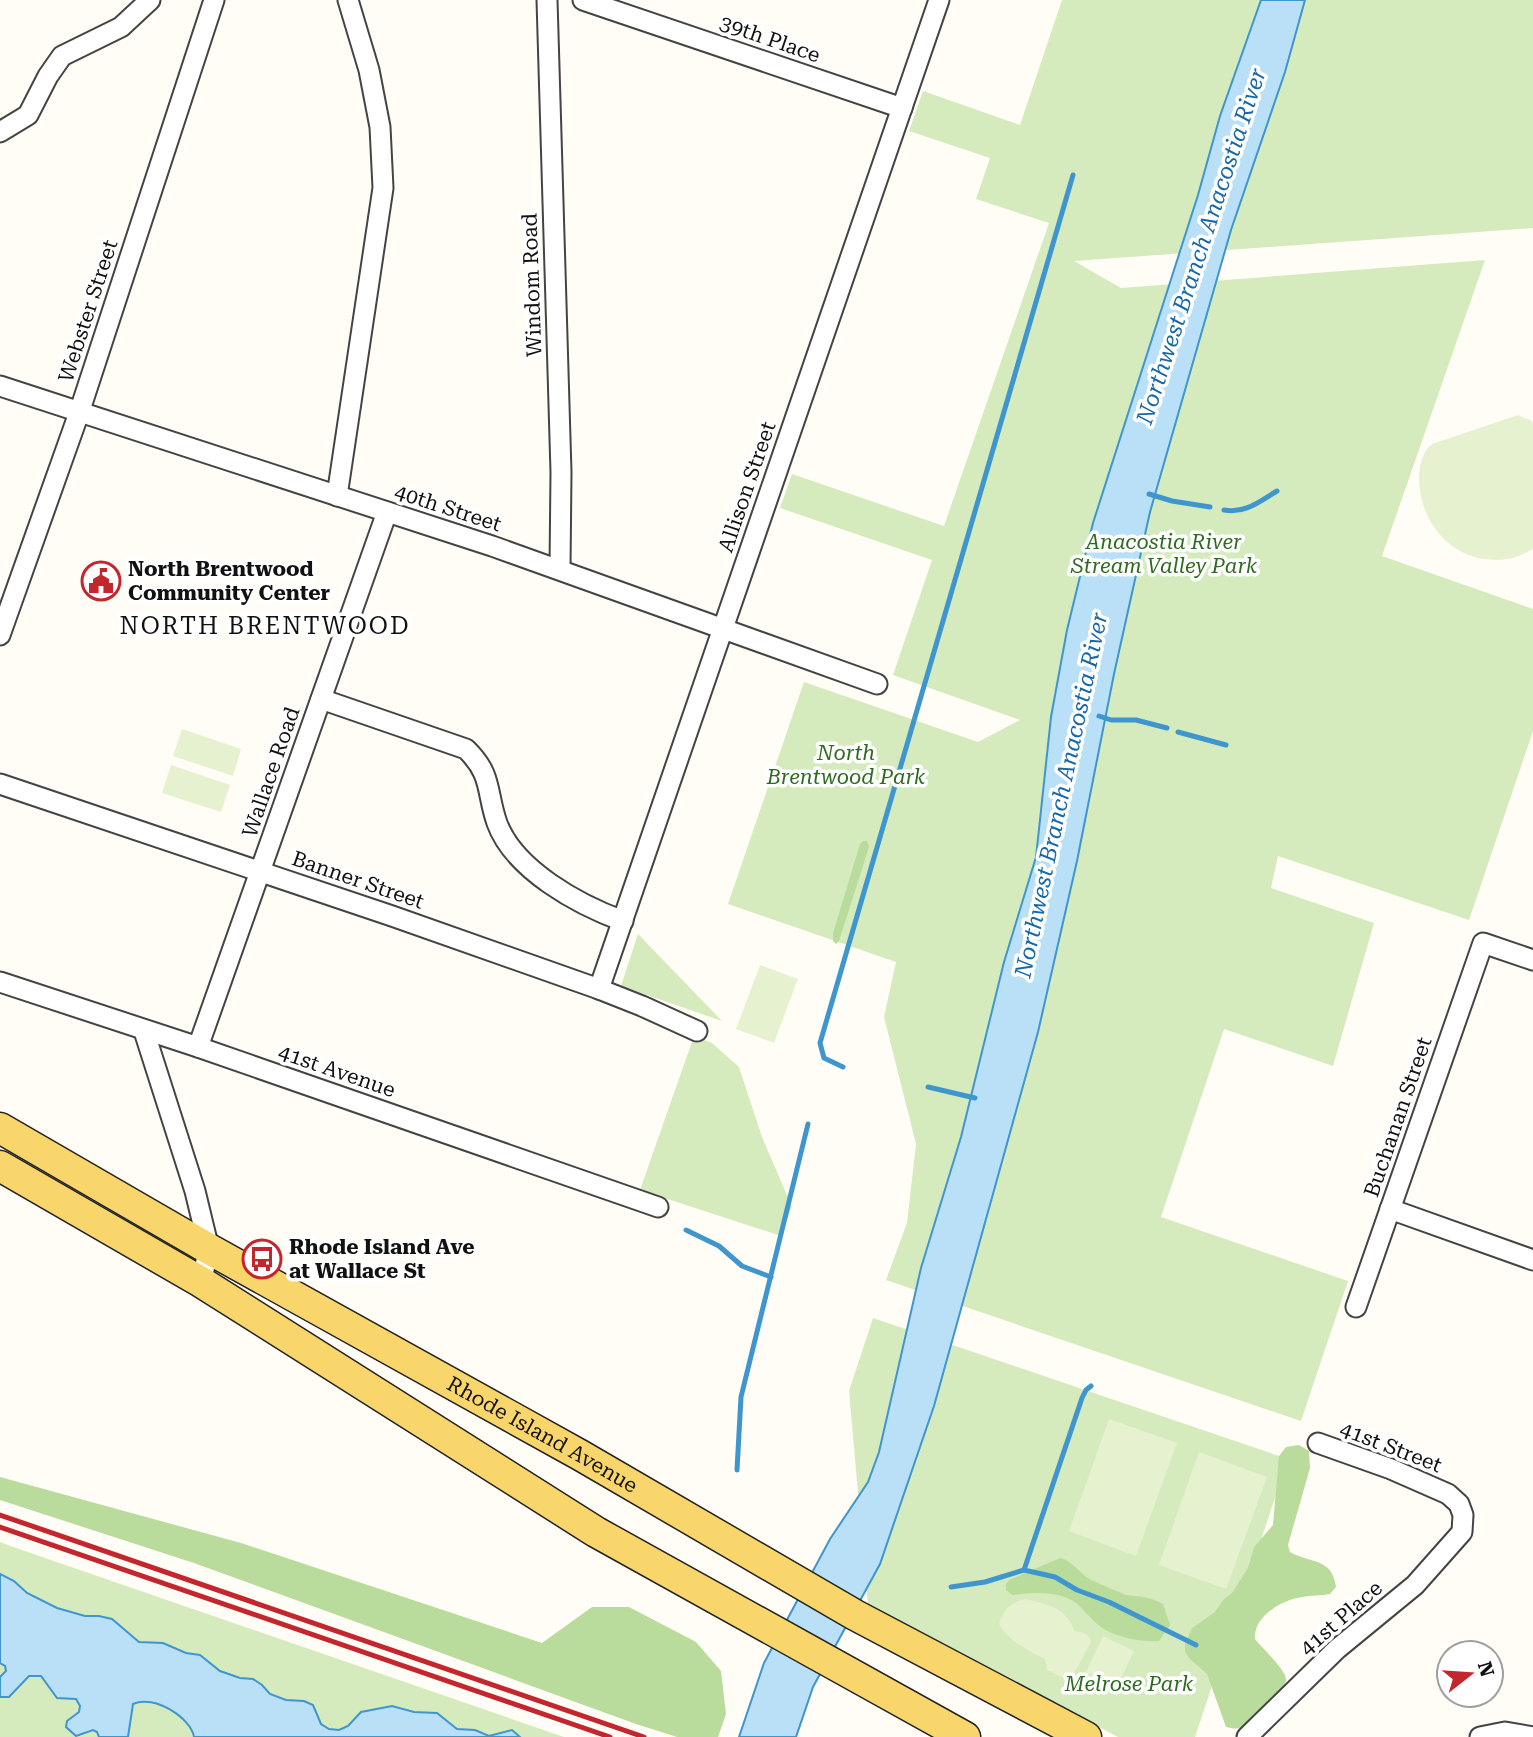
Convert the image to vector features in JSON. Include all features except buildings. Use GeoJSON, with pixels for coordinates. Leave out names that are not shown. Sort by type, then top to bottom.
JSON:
{"type":"FeatureCollection","features":[{"type":"Feature","properties":{"kind":"main road","name":"Rhode Island Avenue"},"geometry":{"type":"LineString","coordinates":[[0,1128],[209,1249],[580,1455],[855,1615],[1086,1737]]}},
{"type":"Feature","properties":{"kind":"main road"},"geometry":{"type":"LineString","coordinates":[[0,1166],[201,1282],[596,1532],[965,1737]]}},
{"type":"Feature","properties":{"kind":"street"},"geometry":{"type":"LineString","coordinates":[[0,132],[28,115],[48,76],[62,56],[121,27],[150,0]]}},
{"type":"Feature","properties":{"kind":"street","name":"Webster Street"},"geometry":{"type":"LineString","coordinates":[[0,635],[79,413],[214,0]]}},
{"type":"Feature","properties":{"kind":"street"},"geometry":{"type":"LineString","coordinates":[[337,496],[383,188],[378,116],[369,70],[348,0]]}},
{"type":"Feature","properties":{"kind":"street","name":"Windom Road"},"geometry":{"type":"LineString","coordinates":[[547,0],[561,472],[560,569]]}},
{"type":"Feature","properties":{"kind":"street","name":"39th Place"},"geometry":{"type":"LineString","coordinates":[[583,0],[902,107]]}},
{"type":"Feature","properties":{"kind":"street","name":"Allison Street"},"geometry":{"type":"LineString","coordinates":[[599,989],[939,0]]}},
{"type":"Feature","properties":{"kind":"street","name":"40th Street"},"geometry":{"type":"LineString","coordinates":[[0,386],[560,569],[877,684]]}},
{"type":"Feature","properties":{"kind":"street","name":"Wallace Road"},"geometry":{"type":"LineString","coordinates":[[198,1047],[387,512]]}},
{"type":"Feature","properties":{"kind":"street"},"geometry":{"type":"LineString","coordinates":[[321,699],[466,749],[479,761],[484,771],[496,822],[513,852],[566,895],[596,911],[623,921]]}},
{"type":"Feature","properties":{"kind":"street","name":"Banner Street"},"geometry":{"type":"LineString","coordinates":[[0,785],[260,870],[599,989],[697,1031]]}},
{"type":"Feature","properties":{"kind":"street","name":"Buchanan Street"},"geometry":{"type":"LineString","coordinates":[[1356,1307],[1483,943],[1533,960]]}},
{"type":"Feature","properties":{"kind":"street","name":"41st Avenue"},"geometry":{"type":"LineString","coordinates":[[0,982],[198,1047],[658,1207]]}},
{"type":"Feature","properties":{"kind":"street"},"geometry":{"type":"LineString","coordinates":[[144,1031],[195,1191],[209,1249],[201,1282]]}},
{"type":"Feature","properties":{"kind":"street"},"geometry":{"type":"LineString","coordinates":[[1390,1209],[1533,1260]]}},
{"type":"Feature","properties":{"kind":"street","name":"41st Street"},"geometry":{"type":"LineString","coordinates":[[1318,1443],[1391,1469],[1448,1494],[1459,1504],[1463,1516],[1462,1532]]}},
{"type":"Feature","properties":{"kind":"street","name":"41st Place"},"geometry":{"type":"LineString","coordinates":[[1247,1737],[1337,1649],[1415,1585],[1462,1532]]}},
{"type":"Feature","properties":{"kind":"street"},"geometry":{"type":"LineString","coordinates":[[1480,1737],[1505,1732],[1533,1737]]}},
{"type":"Feature","properties":{"kind":"green space","name":"Anacostia River Stream Valley Park"},"geometry":{"type":"Polygon","coordinates":[[[1062,0],[1533,0],[1533,228],[1074,261],[1121,288],[1485,260],[1382,556],[1533,609],[1533,731],[1469,920],[1278,856],[1271,888],[1374,923],[1333,1066],[1224,1029],[1161,1217],[1348,1281],[1301,1421],[886,1280],[907,1223],[916,1144],[884,1017],[896,962],[728,904],[804,682],[978,742],[1020,720],[893,675],[932,560],[780,508],[792,474],[944,526],[1049,223],[976,199],[990,158],[909,131],[923,91],[1020,125],[1062,0]]]}},
{"type":"Feature","properties":{"kind":"green space"},"geometry":{"type":"Polygon","coordinates":[[[1518,415],[1532,421],[1533,425],[1533,549],[1513,558],[1494,560],[1477,557],[1447,542],[1435,529],[1421,497],[1419,479],[1422,460],[1432,444],[1518,415]]]}},
{"type":"Feature","properties":{"kind":"green space"},"geometry":{"type":"Polygon","coordinates":[[[182,729],[241,749],[233,776],[173,756],[182,729]]]}},
{"type":"Feature","properties":{"kind":"green space"},"geometry":{"type":"Polygon","coordinates":[[[171,765],[230,785],[221,812],[162,793],[171,765]]]}},
{"type":"Feature","properties":{"kind":"green space"},"geometry":{"type":"Polygon","coordinates":[[[863,841],[867,841],[869,847],[836,944],[833,941],[833,933],[863,841]]]}},
{"type":"Feature","properties":{"kind":"green space"},"geometry":{"type":"Polygon","coordinates":[[[638,934],[722,1021],[621,986],[638,934]]]}},
{"type":"Feature","properties":{"kind":"green space"},"geometry":{"type":"Polygon","coordinates":[[[760,965],[798,979],[774,1043],[736,1029],[760,965]]]}},
{"type":"Feature","properties":{"kind":"green space"},"geometry":{"type":"Polygon","coordinates":[[[694,1036],[712,1043],[739,1067],[762,1137],[792,1207],[781,1236],[640,1190],[694,1036]]]}},
{"type":"Feature","properties":{"kind":"green space","name":"Melrose Park"},"geometry":{"type":"Polygon","coordinates":[[[873,1318],[1288,1459],[1195,1737],[1118,1737],[868,1605],[849,1391],[873,1318]]]}},
{"type":"Feature","properties":{"kind":"green space"},"geometry":{"type":"Polygon","coordinates":[[[1109,1419],[1177,1443],[1136,1556],[1069,1531],[1109,1419]]]}},
{"type":"Feature","properties":{"kind":"green space"},"geometry":{"type":"Polygon","coordinates":[[[1299,1445],[1309,1451],[1310,1468],[1288,1545],[1290,1552],[1325,1566],[1334,1577],[1336,1587],[1330,1594],[1305,1596],[1286,1602],[1263,1617],[1255,1639],[1282,1670],[1285,1684],[1261,1713],[1247,1724],[1238,1728],[1226,1727],[1207,1674],[1190,1659],[1185,1652],[1185,1644],[1192,1628],[1215,1612],[1232,1593],[1248,1568],[1254,1547],[1273,1525],[1279,1456],[1286,1447],[1299,1445]]]}},
{"type":"Feature","properties":{"kind":"green space"},"geometry":{"type":"Polygon","coordinates":[[[1199,1452],[1267,1477],[1226,1589],[1159,1565],[1199,1452]]]}},
{"type":"Feature","properties":{"kind":"green space"},"geometry":{"type":"Polygon","coordinates":[[[0,1477],[241,1543],[542,1643],[592,1607],[629,1607],[696,1642],[721,1671],[726,1714],[718,1737],[677,1737],[636,1724],[194,1563],[0,1500],[0,1477]]]}},
{"type":"Feature","properties":{"kind":"green space"},"geometry":{"type":"Polygon","coordinates":[[[0,1542],[19,1549],[564,1737],[0,1737],[0,1542]]]}},
{"type":"Feature","properties":{"kind":"green space"},"geometry":{"type":"Polygon","coordinates":[[[1060,1558],[1094,1581],[1126,1595],[1149,1598],[1163,1604],[1170,1625],[1159,1641],[1144,1641],[1107,1631],[1067,1598],[1047,1593],[1012,1595],[1006,1590],[1009,1580],[1060,1558]]]}},
{"type":"Feature","properties":{"kind":"green space"},"geometry":{"type":"Polygon","coordinates":[[[1025,1599],[1055,1608],[1067,1617],[1074,1631],[1089,1637],[1091,1642],[1073,1675],[1064,1678],[1047,1670],[1045,1659],[1013,1641],[999,1624],[1008,1607],[1025,1599]]]}},
{"type":"Feature","properties":{"kind":"green space"},"geometry":{"type":"Polygon","coordinates":[[[1103,1636],[1134,1651],[1117,1687],[1086,1672],[1103,1636]]]}},
{"type":"Feature","properties":{"kind":"water","name":"Northwest Branch Anacostia River"},"geometry":{"type":"Polygon","coordinates":[[[1261,0],[1305,0],[1285,72],[1231,230],[1150,512],[1077,861],[1038,1032],[934,1406],[880,1564],[813,1687],[796,1737],[739,1737],[764,1663],[830,1539],[868,1482],[879,1452],[921,1268],[961,1137],[1004,962],[1036,857],[1051,717],[1067,630],[1093,523],[1198,195],[1220,116],[1261,0]]]}},
{"type":"Feature","properties":{"kind":"water"},"geometry":{"type":"Polygon","coordinates":[[[0,1574],[14,1581],[27,1593],[57,1608],[85,1616],[112,1619],[139,1642],[163,1643],[186,1653],[200,1655],[220,1671],[253,1679],[270,1694],[313,1705],[321,1724],[329,1729],[339,1730],[348,1726],[361,1712],[392,1706],[414,1712],[437,1713],[457,1729],[475,1730],[489,1736],[512,1730],[520,1737],[194,1737],[186,1722],[179,1716],[151,1702],[133,1704],[128,1737],[99,1737],[93,1730],[76,1736],[66,1727],[67,1721],[79,1712],[80,1706],[76,1699],[57,1698],[41,1676],[29,1676],[9,1697],[0,1697],[0,1677],[6,1671],[5,1666],[0,1663],[0,1574]]]}},
{"type":"Feature","properties":{"kind":"waterway"},"geometry":{"type":"LineString","coordinates":[[843,1067],[824,1058],[820,1043],[1073,175]]}},
{"type":"Feature","properties":{"kind":"waterway"},"geometry":{"type":"LineString","coordinates":[[1224,510],[1246,508],[1277,491]]}},
{"type":"Feature","properties":{"kind":"waterway"},"geometry":{"type":"LineString","coordinates":[[1149,494],[1210,507]]}},
{"type":"Feature","properties":{"kind":"waterway","name":"Northwest Branch Anacostia River"},"geometry":{"type":"LineString","coordinates":[[1099,716],[1111,720],[1136,720],[1167,728]]}},
{"type":"Feature","properties":{"kind":"waterway"},"geometry":{"type":"LineString","coordinates":[[1178,732],[1226,745]]}},
{"type":"Feature","properties":{"kind":"waterway"},"geometry":{"type":"LineString","coordinates":[[928,1087],[975,1098]]}},
{"type":"Feature","properties":{"kind":"waterway"},"geometry":{"type":"LineString","coordinates":[[737,1470],[741,1397],[808,1124]]}},
{"type":"Feature","properties":{"kind":"waterway"},"geometry":{"type":"LineString","coordinates":[[686,1230],[719,1246],[742,1266],[771,1277]]}},
{"type":"Feature","properties":{"kind":"waterway"},"geometry":{"type":"LineString","coordinates":[[951,1587],[985,1582],[1024,1570],[1082,1398],[1091,1386]]}},
{"type":"Feature","properties":{"kind":"waterway"},"geometry":{"type":"LineString","coordinates":[[1024,1570],[1055,1577],[1077,1590],[1109,1602],[1196,1645]]}},
{"type":"Feature","properties":{"kind":"railway"},"geometry":{"type":"LineString","coordinates":[[0,1515],[644,1737]]}},
{"type":"Feature","properties":{"kind":"railway"},"geometry":{"type":"LineString","coordinates":[[0,1527],[610,1737]]}},
{"type":"Feature","properties":{"kind":"place","name":"North Brentwood Community Center"},"geometry":{"type":"Point","coordinates":[101,581]}},
{"type":"Feature","properties":{"kind":"place","name":"Rhode Island Ave at Wallace St"},"geometry":{"type":"Point","coordinates":[262,1259]}},
{"type":"Feature","properties":{"kind":"district","name":"NORTH BRENTWOOD"},"geometry":{"type":"Point","coordinates":[265,626]}},
{"type":"Feature","properties":{"kind":"park label","name":"North Brentwood Park"},"geometry":{"type":"Point","coordinates":[846,765]}}]}
